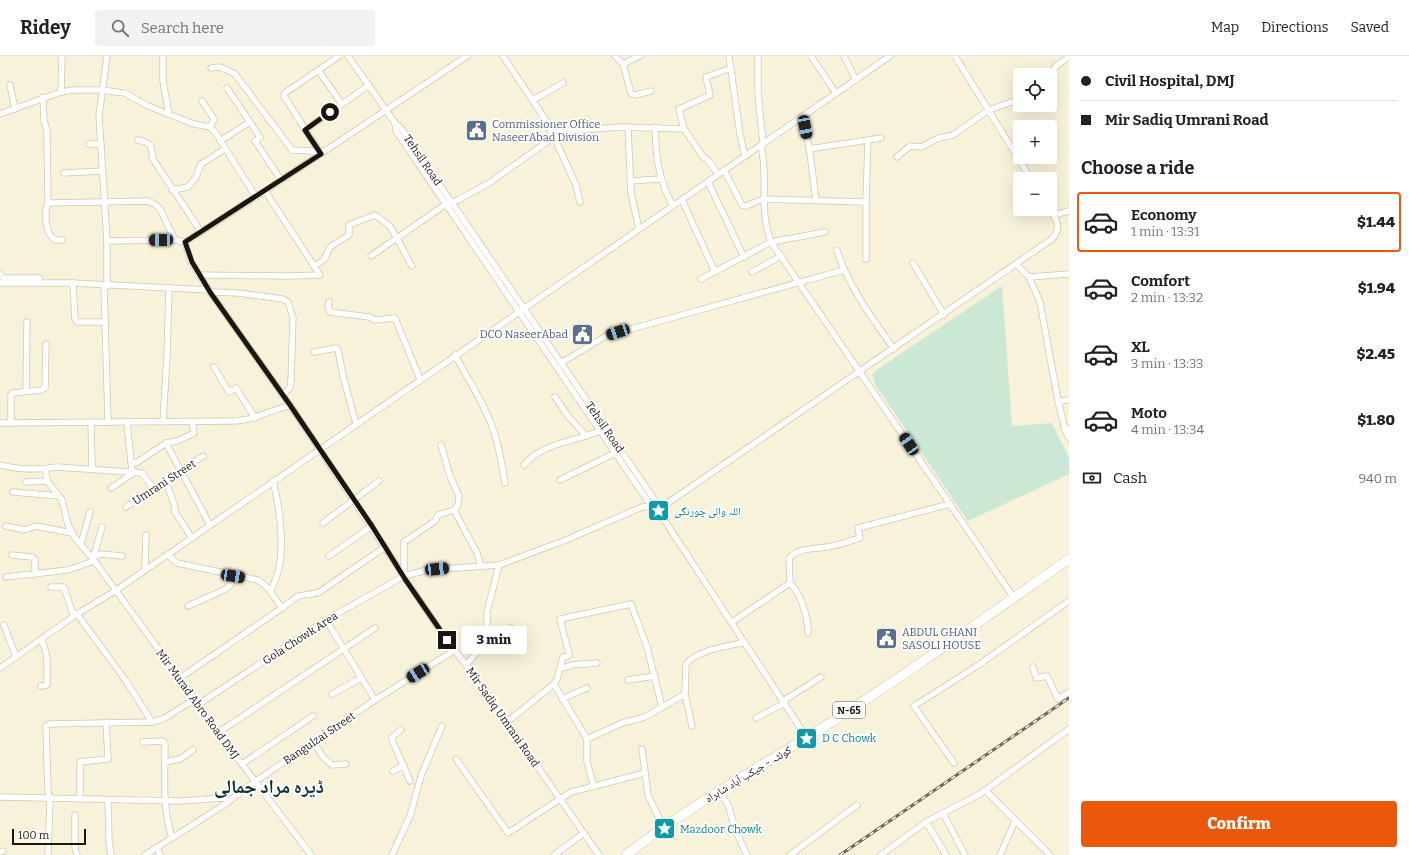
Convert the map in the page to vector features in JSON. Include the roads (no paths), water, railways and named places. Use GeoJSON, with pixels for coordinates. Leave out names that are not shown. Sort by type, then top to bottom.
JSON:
{"type":"FeatureCollection","features":[{"type":"Feature","properties":{"kind":"highway","name":"کوئٹہ - جیکب آباد شاہراہ"},"geometry":{"type":"LineString","coordinates":[[626,855],[663,826],[719,790],[807,738],[1069,559]]}},
{"type":"Feature","properties":{"kind":"street"},"geometry":{"type":"LineString","coordinates":[[61,92],[62,56]]}},
{"type":"Feature","properties":{"kind":"street"},"geometry":{"type":"LineString","coordinates":[[107,56],[101,90],[99,116],[106,241],[105,322],[108,422]]}},
{"type":"Feature","properties":{"kind":"street"},"geometry":{"type":"LineString","coordinates":[[162,56],[163,81],[169,114]]}},
{"type":"Feature","properties":{"kind":"street"},"geometry":{"type":"LineString","coordinates":[[320,155],[284,96],[285,93],[339,56]]}},
{"type":"Feature","properties":{"kind":"street"},"geometry":{"type":"LineString","coordinates":[[348,56],[394,123],[396,131],[449,202],[655,506],[807,738]]}},
{"type":"Feature","properties":{"kind":"street"},"geometry":{"type":"LineString","coordinates":[[106,241],[175,240],[185,242],[320,155],[467,56]]}},
{"type":"Feature","properties":{"kind":"street"},"geometry":{"type":"LineString","coordinates":[[503,56],[554,131],[555,139],[576,185],[580,202]]}},
{"type":"Feature","properties":{"kind":"street"},"geometry":{"type":"LineString","coordinates":[[615,56],[623,64],[631,93],[635,95],[651,91]]}},
{"type":"Feature","properties":{"kind":"street"},"geometry":{"type":"LineString","coordinates":[[623,64],[640,56]]}},
{"type":"Feature","properties":{"kind":"street"},"geometry":{"type":"LineString","coordinates":[[729,56],[740,134],[745,156]]}},
{"type":"Feature","properties":{"kind":"street"},"geometry":{"type":"LineString","coordinates":[[758,56],[758,93],[764,160],[765,227],[771,242],[1014,598]]}},
{"type":"Feature","properties":{"kind":"street"},"geometry":{"type":"LineString","coordinates":[[811,56],[836,93]]}},
{"type":"Feature","properties":{"kind":"street"},"geometry":{"type":"LineString","coordinates":[[844,56],[856,80]]}},
{"type":"Feature","properties":{"kind":"street"},"geometry":{"type":"LineString","coordinates":[[0,668],[77,614],[115,591],[890,56]]}},
{"type":"Feature","properties":{"kind":"street"},"geometry":{"type":"LineString","coordinates":[[955,56],[1027,172]]}},
{"type":"Feature","properties":{"kind":"street"},"geometry":{"type":"LineString","coordinates":[[1055,68],[1069,57]]}},
{"type":"Feature","properties":{"kind":"street"},"geometry":{"type":"LineString","coordinates":[[211,68],[220,67],[235,74],[292,150],[312,151],[320,155]]}},
{"type":"Feature","properties":{"kind":"street"},"geometry":{"type":"LineString","coordinates":[[718,174],[707,159],[704,158],[684,129],[679,109],[710,95],[706,77],[731,68]]}},
{"type":"Feature","properties":{"kind":"street"},"geometry":{"type":"LineString","coordinates":[[318,70],[342,104]]}},
{"type":"Feature","properties":{"kind":"street"},"geometry":{"type":"LineString","coordinates":[[533,100],[563,83]]}},
{"type":"Feature","properties":{"kind":"street"},"geometry":{"type":"LineString","coordinates":[[10,85],[15,109]]}},
{"type":"Feature","properties":{"kind":"street"},"geometry":{"type":"LineString","coordinates":[[305,130],[369,85]]}},
{"type":"Feature","properties":{"kind":"street"},"geometry":{"type":"LineString","coordinates":[[227,88],[260,137],[255,141],[281,180]]}},
{"type":"Feature","properties":{"kind":"street"},"geometry":{"type":"LineString","coordinates":[[0,114],[61,92],[73,90],[101,90],[125,93],[148,106],[194,124],[210,127],[215,132],[256,197]]}},
{"type":"Feature","properties":{"kind":"street"},"geometry":{"type":"LineString","coordinates":[[43,98],[44,120],[47,131],[48,204],[46,221],[49,233],[55,240],[62,240]]}},
{"type":"Feature","properties":{"kind":"street"},"geometry":{"type":"LineString","coordinates":[[202,101],[214,119],[210,127]]}},
{"type":"Feature","properties":{"kind":"street"},"geometry":{"type":"LineString","coordinates":[[897,157],[910,146],[921,147],[938,138],[953,135],[988,110],[1013,101]]}},
{"type":"Feature","properties":{"kind":"street"},"geometry":{"type":"LineString","coordinates":[[803,116],[816,200]]}},
{"type":"Feature","properties":{"kind":"street"},"geometry":{"type":"LineString","coordinates":[[220,141],[250,122]]}},
{"type":"Feature","properties":{"kind":"street"},"geometry":{"type":"LineString","coordinates":[[554,131],[628,127],[684,129]]}},
{"type":"Feature","properties":{"kind":"street"},"geometry":{"type":"LineString","coordinates":[[628,127],[630,181],[635,215],[639,229]]}},
{"type":"Feature","properties":{"kind":"street"},"geometry":{"type":"LineString","coordinates":[[655,127],[656,154],[660,178],[673,206]]}},
{"type":"Feature","properties":{"kind":"street"},"geometry":{"type":"LineString","coordinates":[[371,256],[449,202],[458,200],[512,168],[551,139],[554,131]]}},
{"type":"Feature","properties":{"kind":"street"},"geometry":{"type":"LineString","coordinates":[[809,149],[881,138]]}},
{"type":"Feature","properties":{"kind":"street"},"geometry":{"type":"LineString","coordinates":[[138,140],[148,142],[153,159],[201,232]]}},
{"type":"Feature","properties":{"kind":"street"},"geometry":{"type":"LineString","coordinates":[[866,259],[868,140]]}},
{"type":"Feature","properties":{"kind":"street"},"geometry":{"type":"LineString","coordinates":[[89,144],[101,144]]}},
{"type":"Feature","properties":{"kind":"street"},"geometry":{"type":"LineString","coordinates":[[172,190],[188,187],[196,177],[201,164],[225,149]]}},
{"type":"Feature","properties":{"kind":"street"},"geometry":{"type":"LineString","coordinates":[[724,170],[742,205],[746,206],[764,199],[864,202],[866,200]]}},
{"type":"Feature","properties":{"kind":"street"},"geometry":{"type":"LineString","coordinates":[[64,173],[102,171]]}},
{"type":"Feature","properties":{"kind":"street"},"geometry":{"type":"LineString","coordinates":[[630,181],[660,178]]}},
{"type":"Feature","properties":{"kind":"street"},"geometry":{"type":"LineString","coordinates":[[708,182],[744,257]]}},
{"type":"Feature","properties":{"kind":"street"},"geometry":{"type":"LineString","coordinates":[[199,274],[318,276],[320,274],[265,191]]}},
{"type":"Feature","properties":{"kind":"street"},"geometry":{"type":"LineString","coordinates":[[682,200],[715,272]]}},
{"type":"Feature","properties":{"kind":"street"},"geometry":{"type":"LineString","coordinates":[[48,204],[148,201],[156,205],[175,240]]}},
{"type":"Feature","properties":{"kind":"street"},"geometry":{"type":"LineString","coordinates":[[1057,214],[1069,211]]}},
{"type":"Feature","properties":{"kind":"street"},"geometry":{"type":"LineString","coordinates":[[314,266],[324,260],[330,247],[349,235],[349,225],[369,216],[375,215],[390,226],[412,266]]}},
{"type":"Feature","properties":{"kind":"street"},"geometry":{"type":"LineString","coordinates":[[660,514],[665,505],[944,315],[1058,233],[1058,224],[1054,216]]}},
{"type":"Feature","properties":{"kind":"street"},"geometry":{"type":"LineString","coordinates":[[701,279],[771,242],[825,232]]}},
{"type":"Feature","properties":{"kind":"street","name":"Mir Sadiq Umrani Road"},"geometry":{"type":"LineString","coordinates":[[185,242],[192,262],[209,291],[283,394],[354,498],[404,578],[507,722],[599,855]]}},
{"type":"Feature","properties":{"kind":"street"},"geometry":{"type":"LineString","coordinates":[[837,250],[844,270],[894,349]]}},
{"type":"Feature","properties":{"kind":"street"},"geometry":{"type":"LineString","coordinates":[[752,272],[781,256]]}},
{"type":"Feature","properties":{"kind":"street"},"geometry":{"type":"LineString","coordinates":[[913,263],[944,315]]}},
{"type":"Feature","properties":{"kind":"street"},"geometry":{"type":"LineString","coordinates":[[1016,264],[1029,277],[1040,302],[1058,402],[1069,438]]}},
{"type":"Feature","properties":{"kind":"street"},"geometry":{"type":"LineString","coordinates":[[561,363],[606,336],[799,284],[844,270]]}},
{"type":"Feature","properties":{"kind":"street"},"geometry":{"type":"LineString","coordinates":[[0,273],[3,278],[39,278],[40,283]]}},
{"type":"Feature","properties":{"kind":"street"},"geometry":{"type":"LineString","coordinates":[[1029,277],[1069,274]]}},
{"type":"Feature","properties":{"kind":"street"},"geometry":{"type":"LineString","coordinates":[[0,283],[73,283],[105,286],[169,288],[238,293],[283,299],[288,302],[293,317],[291,381],[290,388],[283,394]]}},
{"type":"Feature","properties":{"kind":"street"},"geometry":{"type":"LineString","coordinates":[[73,283],[75,320],[77,322],[105,322]]}},
{"type":"Feature","properties":{"kind":"street"},"geometry":{"type":"LineString","coordinates":[[163,422],[169,288]]}},
{"type":"Feature","properties":{"kind":"street"},"geometry":{"type":"LineString","coordinates":[[329,302],[328,307],[330,312],[369,317],[375,320],[395,318],[420,379]]}},
{"type":"Feature","properties":{"kind":"street","name":"Tehsil Road"},"geometry":{"type":"LineString","coordinates":[[522,310],[561,363],[603,429]]}},
{"type":"Feature","properties":{"kind":"street"},"geometry":{"type":"LineString","coordinates":[[26,391],[27,322]]}},
{"type":"Feature","properties":{"kind":"street"},"geometry":{"type":"LineString","coordinates":[[11,423],[11,395],[14,391],[41,390],[45,388],[46,344]]}},
{"type":"Feature","properties":{"kind":"street"},"geometry":{"type":"LineString","coordinates":[[314,352],[336,348],[338,350],[343,376],[356,424]]}},
{"type":"Feature","properties":{"kind":"street"},"geometry":{"type":"LineString","coordinates":[[455,355],[482,404],[493,428],[502,462],[505,483]]}},
{"type":"Feature","properties":{"kind":"street"},"geometry":{"type":"LineString","coordinates":[[214,367],[229,392],[236,388],[255,418]]}},
{"type":"Feature","properties":{"kind":"street"},"geometry":{"type":"LineString","coordinates":[[555,397],[568,416],[586,436]]}},
{"type":"Feature","properties":{"kind":"street"},"geometry":{"type":"LineString","coordinates":[[1058,402],[1069,400]]}},
{"type":"Feature","properties":{"kind":"street"},"geometry":{"type":"LineString","coordinates":[[0,423],[236,421],[255,418],[290,405]]}},
{"type":"Feature","properties":{"kind":"street"},"geometry":{"type":"LineString","coordinates":[[91,422],[92,469]]}},
{"type":"Feature","properties":{"kind":"street"},"geometry":{"type":"LineString","coordinates":[[127,422],[133,472]]}},
{"type":"Feature","properties":{"kind":"street"},"geometry":{"type":"LineString","coordinates":[[131,462],[136,463],[166,443],[177,441],[194,433],[192,422]]}},
{"type":"Feature","properties":{"kind":"street"},"geometry":{"type":"LineString","coordinates":[[524,465],[529,458],[541,450],[603,429]]}},
{"type":"Feature","properties":{"kind":"street"},"geometry":{"type":"LineString","coordinates":[[166,443],[210,525]]}},
{"type":"Feature","properties":{"kind":"street"},"geometry":{"type":"LineString","coordinates":[[404,578],[404,542],[435,521],[438,515],[454,510],[458,505],[459,496],[450,476],[441,445]]}},
{"type":"Feature","properties":{"kind":"street"},"geometry":{"type":"LineString","coordinates":[[560,480],[618,452]]}},
{"type":"Feature","properties":{"kind":"street","name":"Umrani Street"},"geometry":{"type":"LineString","coordinates":[[126,507],[166,482],[203,456]]}},
{"type":"Feature","properties":{"kind":"street"},"geometry":{"type":"LineString","coordinates":[[0,465],[13,469],[45,469],[57,467],[142,473],[146,476],[154,489]]}},
{"type":"Feature","properties":{"kind":"street"},"geometry":{"type":"LineString","coordinates":[[26,482],[47,481],[45,469]]}},
{"type":"Feature","properties":{"kind":"street"},"geometry":{"type":"LineString","coordinates":[[111,488],[133,472]]}},
{"type":"Feature","properties":{"kind":"street","name":"Mir Murad Abro Road DMJ"},"geometry":{"type":"LineString","coordinates":[[47,481],[58,496],[64,508],[68,525],[72,533],[93,559],[242,764],[311,855]]}},
{"type":"Feature","properties":{"kind":"street"},"geometry":{"type":"LineString","coordinates":[[270,591],[274,584],[277,570],[282,560],[278,503],[273,481]]}},
{"type":"Feature","properties":{"kind":"street"},"geometry":{"type":"LineString","coordinates":[[323,523],[354,498],[379,481]]}},
{"type":"Feature","properties":{"kind":"street"},"geometry":{"type":"LineString","coordinates":[[166,482],[175,508],[174,512],[192,538]]}},
{"type":"Feature","properties":{"kind":"street"},"geometry":{"type":"LineString","coordinates":[[13,492],[58,496]]}},
{"type":"Feature","properties":{"kind":"street"},"geometry":{"type":"LineString","coordinates":[[808,633],[800,600],[796,589],[790,583],[789,558],[792,555],[812,548],[828,547],[860,538],[858,528],[950,504]]}},
{"type":"Feature","properties":{"kind":"street","name":"Gola Chowk Area"},"geometry":{"type":"LineString","coordinates":[[199,704],[326,620],[404,578],[427,570],[499,565],[566,540],[642,507],[665,505]]}},
{"type":"Feature","properties":{"kind":"street"},"geometry":{"type":"LineString","coordinates":[[454,510],[473,546],[481,566]]}},
{"type":"Feature","properties":{"kind":"street"},"geometry":{"type":"LineString","coordinates":[[80,544],[90,512]]}},
{"type":"Feature","properties":{"kind":"street"},"geometry":{"type":"LineString","coordinates":[[6,526],[24,530],[36,526],[72,533]]}},
{"type":"Feature","properties":{"kind":"street"},"geometry":{"type":"LineString","coordinates":[[329,556],[372,526]]}},
{"type":"Feature","properties":{"kind":"street"},"geometry":{"type":"LineString","coordinates":[[93,559],[102,527]]}},
{"type":"Feature","properties":{"kind":"street"},"geometry":{"type":"LineString","coordinates":[[145,570],[146,535]]}},
{"type":"Feature","properties":{"kind":"street"},"geometry":{"type":"LineString","coordinates":[[180,678],[298,596],[318,593],[386,547]]}},
{"type":"Feature","properties":{"kind":"street"},"geometry":{"type":"LineString","coordinates":[[6,577],[68,570],[91,562],[101,554],[122,556]]}},
{"type":"Feature","properties":{"kind":"street"},"geometry":{"type":"LineString","coordinates":[[168,554],[177,564],[258,580],[270,591],[282,608]]}},
{"type":"Feature","properties":{"kind":"street"},"geometry":{"type":"LineString","coordinates":[[12,555],[32,557],[35,560],[35,574]]}},
{"type":"Feature","properties":{"kind":"street"},"geometry":{"type":"LineString","coordinates":[[482,648],[487,630],[487,612],[499,565]]}},
{"type":"Feature","properties":{"kind":"street"},"geometry":{"type":"LineString","coordinates":[[188,606],[226,589],[231,584],[233,576]]}},
{"type":"Feature","properties":{"kind":"street"},"geometry":{"type":"LineString","coordinates":[[732,622],[790,583]]}},
{"type":"Feature","properties":{"kind":"street"},"geometry":{"type":"LineString","coordinates":[[50,587],[64,587],[72,612],[77,614],[126,681],[152,722]]}},
{"type":"Feature","properties":{"kind":"street"},"geometry":{"type":"LineString","coordinates":[[954,763],[914,706],[977,666],[1069,602]]}},
{"type":"Feature","properties":{"kind":"street"},"geometry":{"type":"LineString","coordinates":[[507,722],[519,714],[554,684],[563,657],[569,654],[560,619],[631,604],[647,647],[662,707]]}},
{"type":"Feature","properties":{"kind":"street"},"geometry":{"type":"LineString","coordinates":[[326,620],[375,700]]}},
{"type":"Feature","properties":{"kind":"street"},"geometry":{"type":"LineString","coordinates":[[4,625],[16,657]]}},
{"type":"Feature","properties":{"kind":"street"},"geometry":{"type":"LineString","coordinates":[[219,732],[375,628]]}},
{"type":"Feature","properties":{"kind":"street"},"geometry":{"type":"LineString","coordinates":[[466,666],[473,656],[482,648],[511,628]]}},
{"type":"Feature","properties":{"kind":"street"},"geometry":{"type":"LineString","coordinates":[[41,640],[44,645],[47,661],[47,685],[41,686]]}},
{"type":"Feature","properties":{"kind":"street"},"geometry":{"type":"LineString","coordinates":[[692,726],[685,694],[684,671],[686,664],[690,658],[745,642]]}},
{"type":"Feature","properties":{"kind":"street","name":"Bangulzai Street"},"geometry":{"type":"LineString","coordinates":[[145,855],[231,800],[256,781],[314,743],[375,700],[455,650]]}},
{"type":"Feature","properties":{"kind":"street"},"geometry":{"type":"LineString","coordinates":[[560,669],[572,665],[597,663]]}},
{"type":"Feature","properties":{"kind":"street"},"geometry":{"type":"LineString","coordinates":[[1033,667],[1036,678],[1047,676],[1058,699],[1069,692]]}},
{"type":"Feature","properties":{"kind":"street"},"geometry":{"type":"LineString","coordinates":[[628,680],[655,676]]}},
{"type":"Feature","properties":{"kind":"street"},"geometry":{"type":"LineString","coordinates":[[756,718],[784,702],[821,676]]}},
{"type":"Feature","properties":{"kind":"street"},"geometry":{"type":"LineString","coordinates":[[332,694],[361,678]]}},
{"type":"Feature","properties":{"kind":"street"},"geometry":{"type":"LineString","coordinates":[[554,684],[568,711],[587,739],[587,762],[594,787]]}},
{"type":"Feature","properties":{"kind":"street"},"geometry":{"type":"LineString","coordinates":[[562,699],[587,688]]}},
{"type":"Feature","properties":{"kind":"street"},"geometry":{"type":"LineString","coordinates":[[587,739],[622,723],[645,717],[685,694]]}},
{"type":"Feature","properties":{"kind":"street"},"geometry":{"type":"LineString","coordinates":[[48,855],[50,801],[46,726],[49,724],[152,722],[163,719],[195,699]]}},
{"type":"Feature","properties":{"kind":"street"},"geometry":{"type":"LineString","coordinates":[[242,764],[313,716]]}},
{"type":"Feature","properties":{"kind":"street"},"geometry":{"type":"LineString","coordinates":[[80,798],[80,762],[108,759],[106,722]]}},
{"type":"Feature","properties":{"kind":"street"},"geometry":{"type":"LineString","coordinates":[[392,855],[410,816],[421,776],[442,726]]}},
{"type":"Feature","properties":{"kind":"street"},"geometry":{"type":"LineString","coordinates":[[881,855],[926,822],[985,790],[1069,729]]}},
{"type":"Feature","properties":{"kind":"street"},"geometry":{"type":"LineString","coordinates":[[402,730],[392,738],[410,782]]}},
{"type":"Feature","properties":{"kind":"street"},"geometry":{"type":"LineString","coordinates":[[144,742],[164,742],[164,800],[168,826],[172,838]]}},
{"type":"Feature","properties":{"kind":"street"},"geometry":{"type":"LineString","coordinates":[[314,743],[324,758],[332,765],[346,764]]}},
{"type":"Feature","properties":{"kind":"street"},"geometry":{"type":"LineString","coordinates":[[642,749],[648,795],[663,826]]}},
{"type":"Feature","properties":{"kind":"street"},"geometry":{"type":"LineString","coordinates":[[165,762],[180,759],[193,750]]}},
{"type":"Feature","properties":{"kind":"street"},"geometry":{"type":"LineString","coordinates":[[456,759],[508,833],[561,800],[571,792],[645,773]]}},
{"type":"Feature","properties":{"kind":"street"},"geometry":{"type":"LineString","coordinates":[[393,771],[404,765]]}},
{"type":"Feature","properties":{"kind":"street"},"geometry":{"type":"LineString","coordinates":[[719,790],[729,807],[735,829],[747,855]]}},
{"type":"Feature","properties":{"kind":"street"},"geometry":{"type":"LineString","coordinates":[[985,790],[1050,855]]}},
{"type":"Feature","properties":{"kind":"street"},"geometry":{"type":"LineString","coordinates":[[0,797],[180,801],[224,798],[231,800]]}},
{"type":"Feature","properties":{"kind":"street"},"geometry":{"type":"LineString","coordinates":[[108,800],[109,841],[111,855]]}},
{"type":"Feature","properties":{"kind":"street"},"geometry":{"type":"LineString","coordinates":[[790,855],[857,806]]}},
{"type":"Feature","properties":{"kind":"street"},"geometry":{"type":"LineString","coordinates":[[943,813],[965,855]]}},
{"type":"Feature","properties":{"kind":"street"},"geometry":{"type":"LineString","coordinates":[[75,815],[75,848],[77,855]]}},
{"type":"Feature","properties":{"kind":"street"},"geometry":{"type":"LineString","coordinates":[[1000,855],[1015,821]]}},
{"type":"Feature","properties":{"kind":"street"},"geometry":{"type":"LineString","coordinates":[[926,822],[946,855]]}},
{"type":"Feature","properties":{"kind":"street"},"geometry":{"type":"LineString","coordinates":[[554,855],[584,833]]}},
{"type":"Feature","properties":{"kind":"street"},"geometry":{"type":"LineString","coordinates":[[157,847],[160,855]]}},
{"type":"Feature","properties":{"kind":"railway"},"geometry":{"type":"LineString","coordinates":[[840,855],[1069,698]]}},
{"type":"Feature","properties":{"kind":"place","name":"Commissioner Office NaseerAbad Division"},"geometry":{"type":"Point","coordinates":[476,130]}},
{"type":"Feature","properties":{"kind":"place","name":"DCO NaseerAbad"},"geometry":{"type":"Point","coordinates":[583,334]}},
{"type":"Feature","properties":{"kind":"place","name":"اللہ والی چورنگی"},"geometry":{"type":"Point","coordinates":[658,511]}},
{"type":"Feature","properties":{"kind":"place","name":"ABDUL GHANI SASOLI HOUSE"},"geometry":{"type":"Point","coordinates":[886,638]}},
{"type":"Feature","properties":{"kind":"place","name":"D C Chowk"},"geometry":{"type":"Point","coordinates":[807,738]}},
{"type":"Feature","properties":{"kind":"place","name":"Mazdoor Chowk"},"geometry":{"type":"Point","coordinates":[665,829]}},
{"type":"Feature","properties":{"kind":"district","name":"ڈیرہ مراد جمالی"},"geometry":{"type":"Point","coordinates":[269,786]}}]}
